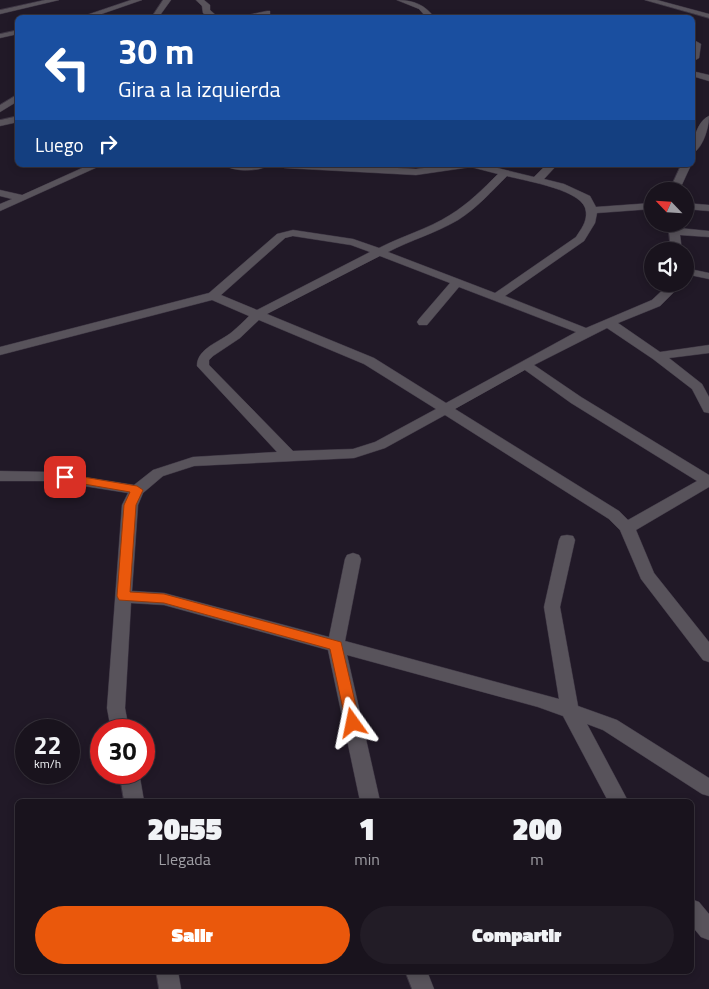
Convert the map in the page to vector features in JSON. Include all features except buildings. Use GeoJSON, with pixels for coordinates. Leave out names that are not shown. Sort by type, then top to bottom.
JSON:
{"type":"FeatureCollection","features":[{"type":"Feature","properties":{"kind":"street"},"geometry":{"type":"LineString","coordinates":[[0,12],[55,0]]}},
{"type":"Feature","properties":{"kind":"street"},"geometry":{"type":"LineString","coordinates":[[90,15],[138,0]]}},
{"type":"Feature","properties":{"kind":"street"},"geometry":{"type":"LineString","coordinates":[[156,15],[167,0]]}},
{"type":"Feature","properties":{"kind":"street"},"geometry":{"type":"LineString","coordinates":[[200,0],[206,5],[206,10],[212,15]]}},
{"type":"Feature","properties":{"kind":"street"},"geometry":{"type":"LineString","coordinates":[[401,0],[422,7],[429,15]]}},
{"type":"Feature","properties":{"kind":"street"},"geometry":{"type":"LineString","coordinates":[[649,0],[709,16]]}},
{"type":"Feature","properties":{"kind":"street"},"geometry":{"type":"LineString","coordinates":[[255,15],[267,13]]}},
{"type":"Feature","properties":{"kind":"street"},"geometry":{"type":"LineString","coordinates":[[0,36],[15,33]]}},
{"type":"Feature","properties":{"kind":"street"},"geometry":{"type":"LineString","coordinates":[[695,43],[697,44],[695,58]]}},
{"type":"Feature","properties":{"kind":"street"},"geometry":{"type":"LineString","coordinates":[[695,74],[709,78]]}},
{"type":"Feature","properties":{"kind":"street"},"geometry":{"type":"LineString","coordinates":[[0,109],[15,99]]}},
{"type":"Feature","properties":{"kind":"street"},"geometry":{"type":"LineString","coordinates":[[0,123],[15,119]]}},
{"type":"Feature","properties":{"kind":"street"},"geometry":{"type":"LineString","coordinates":[[695,145],[707,122]]}},
{"type":"Feature","properties":{"kind":"street"},"geometry":{"type":"LineString","coordinates":[[0,208],[92,167]]}},
{"type":"Feature","properties":{"kind":"street"},"geometry":{"type":"LineString","coordinates":[[322,167],[416,172],[453,167]]}},
{"type":"Feature","properties":{"kind":"street"},"geometry":{"type":"LineString","coordinates":[[482,167],[538,179],[560,186],[586,198],[592,210],[590,223],[580,239],[496,297]]}},
{"type":"Feature","properties":{"kind":"street"},"geometry":{"type":"LineString","coordinates":[[538,179],[550,167]]}},
{"type":"Feature","properties":{"kind":"street"},"geometry":{"type":"LineString","coordinates":[[678,182],[685,167]]}},
{"type":"Feature","properties":{"kind":"street"},"geometry":{"type":"LineString","coordinates":[[289,456],[204,366],[203,360],[208,354],[236,335],[258,314],[379,252],[455,217],[474,204],[505,172]]}},
{"type":"Feature","properties":{"kind":"street"},"geometry":{"type":"LineString","coordinates":[[0,193],[22,198]]}},
{"type":"Feature","properties":{"kind":"street"},"geometry":{"type":"LineString","coordinates":[[592,210],[644,207]]}},
{"type":"Feature","properties":{"kind":"street"},"geometry":{"type":"LineString","coordinates":[[694,207],[709,208]]}},
{"type":"Feature","properties":{"kind":"street"},"geometry":{"type":"LineString","coordinates":[[694,231],[709,234]]}},
{"type":"Feature","properties":{"kind":"street"},"geometry":{"type":"LineString","coordinates":[[0,352],[213,296],[281,236],[293,234],[353,242],[586,332]]}},
{"type":"Feature","properties":{"kind":"street"},"geometry":{"type":"LineString","coordinates":[[694,273],[709,276]]}},
{"type":"Feature","properties":{"kind":"street"},"geometry":{"type":"LineString","coordinates":[[423,322],[457,282]]}},
{"type":"Feature","properties":{"kind":"street"},"geometry":{"type":"LineString","coordinates":[[118,719],[116,708],[130,505],[137,490],[158,474],[193,462],[354,453],[380,444],[586,332],[656,303],[668,292]]}},
{"type":"Feature","properties":{"kind":"street"},"geometry":{"type":"LineString","coordinates":[[213,296],[369,361],[614,515],[627,528],[647,575],[709,655]]}},
{"type":"Feature","properties":{"kind":"street"},"geometry":{"type":"LineString","coordinates":[[609,323],[658,356],[697,387],[709,409]]}},
{"type":"Feature","properties":{"kind":"street"},"geometry":{"type":"LineString","coordinates":[[658,356],[709,349]]}},
{"type":"Feature","properties":{"kind":"street"},"geometry":{"type":"LineString","coordinates":[[525,364],[576,400],[709,481]]}},
{"type":"Feature","properties":{"kind":"street"},"geometry":{"type":"LineString","coordinates":[[0,476],[28,474],[65,477],[137,490]]}},
{"type":"Feature","properties":{"kind":"street"},"geometry":{"type":"LineString","coordinates":[[627,528],[697,486],[709,481]]}},
{"type":"Feature","properties":{"kind":"street"},"geometry":{"type":"LineString","coordinates":[[567,540],[552,607],[570,711],[617,799]]}},
{"type":"Feature","properties":{"kind":"street"},"geometry":{"type":"LineString","coordinates":[[353,559],[336,645],[370,799]]}},
{"type":"Feature","properties":{"kind":"street"},"geometry":{"type":"LineString","coordinates":[[123,596],[164,599],[540,700],[610,724],[709,788]]}},
{"type":"Feature","properties":{"kind":"street"},"geometry":{"type":"LineString","coordinates":[[130,784],[134,799]]}},
{"type":"Feature","properties":{"kind":"street"},"geometry":{"type":"LineString","coordinates":[[694,912],[709,930]]}},
{"type":"Feature","properties":{"kind":"street"},"geometry":{"type":"LineString","coordinates":[[168,974],[170,989]]}},
{"type":"Feature","properties":{"kind":"street"},"geometry":{"type":"LineString","coordinates":[[417,974],[423,989]]}},
{"type":"Feature","properties":{"kind":"route"},"geometry":{"type":"LineString","coordinates":[[65,477],[137,490],[130,505],[123,596],[164,599],[336,645],[353,723]]}}]}
